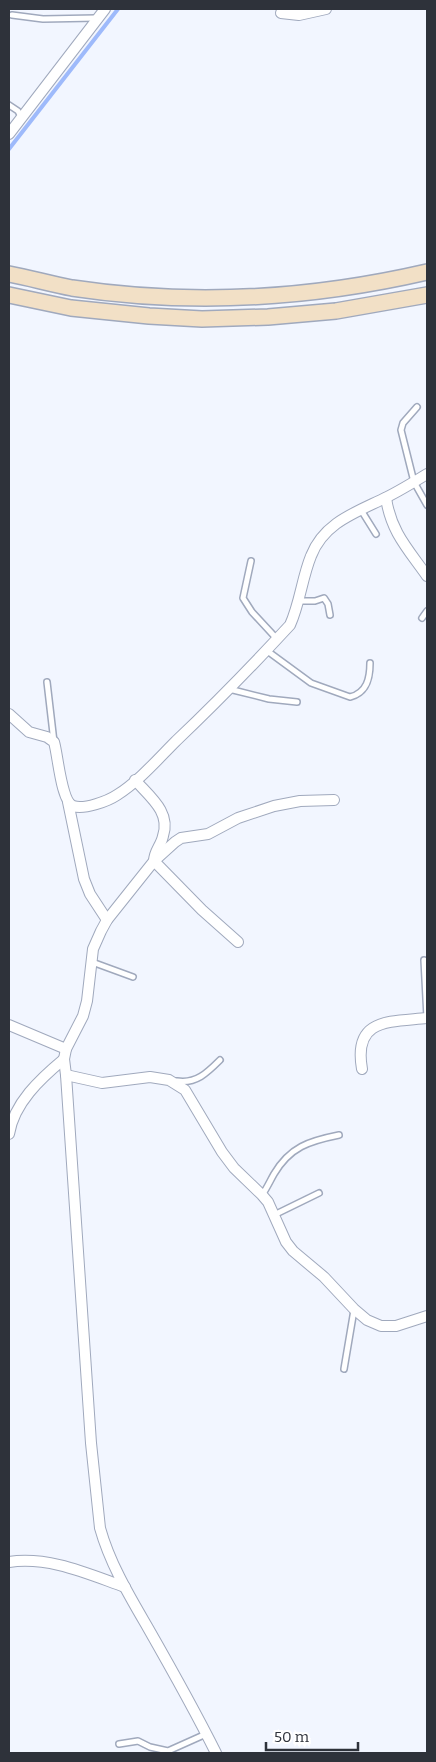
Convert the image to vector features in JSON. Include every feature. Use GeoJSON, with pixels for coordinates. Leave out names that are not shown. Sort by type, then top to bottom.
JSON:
{"type":"FeatureCollection","features":[{"type":"Feature","properties":{"kind":"street"},"geometry":{"type":"LineString","coordinates":[[9,134],[105,9]]}},
{"type":"Feature","properties":{"kind":"street"},"geometry":{"type":"LineString","coordinates":[[281,13],[299,15],[312,10],[326,9]]}},
{"type":"Feature","properties":{"kind":"street"},"geometry":{"type":"LineString","coordinates":[[9,274],[71,288],[151,297],[202,298],[268,297],[332,290],[427,272]]}},
{"type":"Feature","properties":{"kind":"street"},"geometry":{"type":"LineString","coordinates":[[9,295],[71,308],[202,319],[268,317],[336,311],[427,294]]}},
{"type":"Feature","properties":{"kind":"street"},"geometry":{"type":"LineString","coordinates":[[202,298],[202,319]]}},
{"type":"Feature","properties":{"kind":"street"},"geometry":{"type":"LineString","coordinates":[[68,802],[73,806],[83,807],[105,801],[118,794],[135,780],[230,690],[290,625],[310,556],[317,542],[328,529],[343,518],[386,498],[427,474]]}},
{"type":"Feature","properties":{"kind":"street"},"geometry":{"type":"LineString","coordinates":[[386,498],[396,534],[427,576]]}},
{"type":"Feature","properties":{"kind":"street"},"geometry":{"type":"LineString","coordinates":[[9,714],[29,732],[47,737],[54,742],[84,879],[90,894],[107,920]]}},
{"type":"Feature","properties":{"kind":"street"},"geometry":{"type":"LineString","coordinates":[[135,780],[159,805],[165,818],[163,838],[154,855],[154,861],[202,910],[238,942]]}},
{"type":"Feature","properties":{"kind":"street"},"geometry":{"type":"LineString","coordinates":[[9,1134],[10,1125],[17,1110],[35,1086],[65,1054],[88,1001],[94,949],[107,920],[154,861],[181,838],[208,834],[238,818],[274,806],[300,801],[334,800]]}},
{"type":"Feature","properties":{"kind":"street"},"geometry":{"type":"LineString","coordinates":[[362,1069],[360,1044],[364,1034],[369,1030],[378,1025],[427,1018]]}},
{"type":"Feature","properties":{"kind":"street"},"geometry":{"type":"LineString","coordinates":[[9,1025],[65,1054]]}},
{"type":"Feature","properties":{"kind":"street"},"geometry":{"type":"LineString","coordinates":[[65,1054],[91,1443],[99,1519],[104,1540],[125,1587],[216,1753]]}},
{"type":"Feature","properties":{"kind":"street"},"geometry":{"type":"LineString","coordinates":[[66,1075],[102,1083],[150,1077],[169,1080],[185,1090],[222,1152],[234,1168],[262,1195],[274,1215],[286,1242],[293,1251],[324,1277],[354,1309],[367,1320],[381,1326],[396,1326],[427,1316]]}},
{"type":"Feature","properties":{"kind":"street"},"geometry":{"type":"LineString","coordinates":[[9,1562],[38,1561],[60,1565],[125,1587]]}},
{"type":"Feature","properties":{"kind":"lane"},"geometry":{"type":"LineString","coordinates":[[12,15],[49,20],[98,18]]}},
{"type":"Feature","properties":{"kind":"lane"},"geometry":{"type":"LineString","coordinates":[[9,104],[18,110],[22,117]]}},
{"type":"Feature","properties":{"kind":"lane"},"geometry":{"type":"LineString","coordinates":[[417,407],[403,423],[401,430],[414,482],[427,505]]}},
{"type":"Feature","properties":{"kind":"lane"},"geometry":{"type":"LineString","coordinates":[[361,510],[376,534]]}},
{"type":"Feature","properties":{"kind":"lane"},"geometry":{"type":"LineString","coordinates":[[251,561],[243,598],[252,612],[277,639]]}},
{"type":"Feature","properties":{"kind":"lane"},"geometry":{"type":"LineString","coordinates":[[298,601],[315,601],[324,598],[328,604],[330,615]]}},
{"type":"Feature","properties":{"kind":"lane"},"geometry":{"type":"LineString","coordinates":[[422,618],[427,611]]}},
{"type":"Feature","properties":{"kind":"lane"},"geometry":{"type":"LineString","coordinates":[[266,650],[311,683],[350,697],[359,694],[370,679],[370,663]]}},
{"type":"Feature","properties":{"kind":"lane"},"geometry":{"type":"LineString","coordinates":[[47,682],[54,742]]}},
{"type":"Feature","properties":{"kind":"lane"},"geometry":{"type":"LineString","coordinates":[[230,690],[269,699],[297,702]]}},
{"type":"Feature","properties":{"kind":"lane"},"geometry":{"type":"LineString","coordinates":[[424,960],[427,1018]]}},
{"type":"Feature","properties":{"kind":"lane"},"geometry":{"type":"LineString","coordinates":[[91,962],[133,978]]}},
{"type":"Feature","properties":{"kind":"lane"},"geometry":{"type":"LineString","coordinates":[[169,1080],[190,1082],[210,1071],[220,1060]]}},
{"type":"Feature","properties":{"kind":"lane"},"geometry":{"type":"LineString","coordinates":[[262,1195],[288,1154],[304,1145],[339,1135]]}},
{"type":"Feature","properties":{"kind":"lane"},"geometry":{"type":"LineString","coordinates":[[274,1215],[319,1193]]}},
{"type":"Feature","properties":{"kind":"lane"},"geometry":{"type":"LineString","coordinates":[[344,1369],[354,1309]]}},
{"type":"Feature","properties":{"kind":"lane"},"geometry":{"type":"LineString","coordinates":[[120,1744],[138,1741],[150,1747],[168,1751],[206,1734]]}},
{"type":"Feature","properties":{"kind":"waterway"},"geometry":{"type":"LineString","coordinates":[[9,149],[118,9]]}}]}
